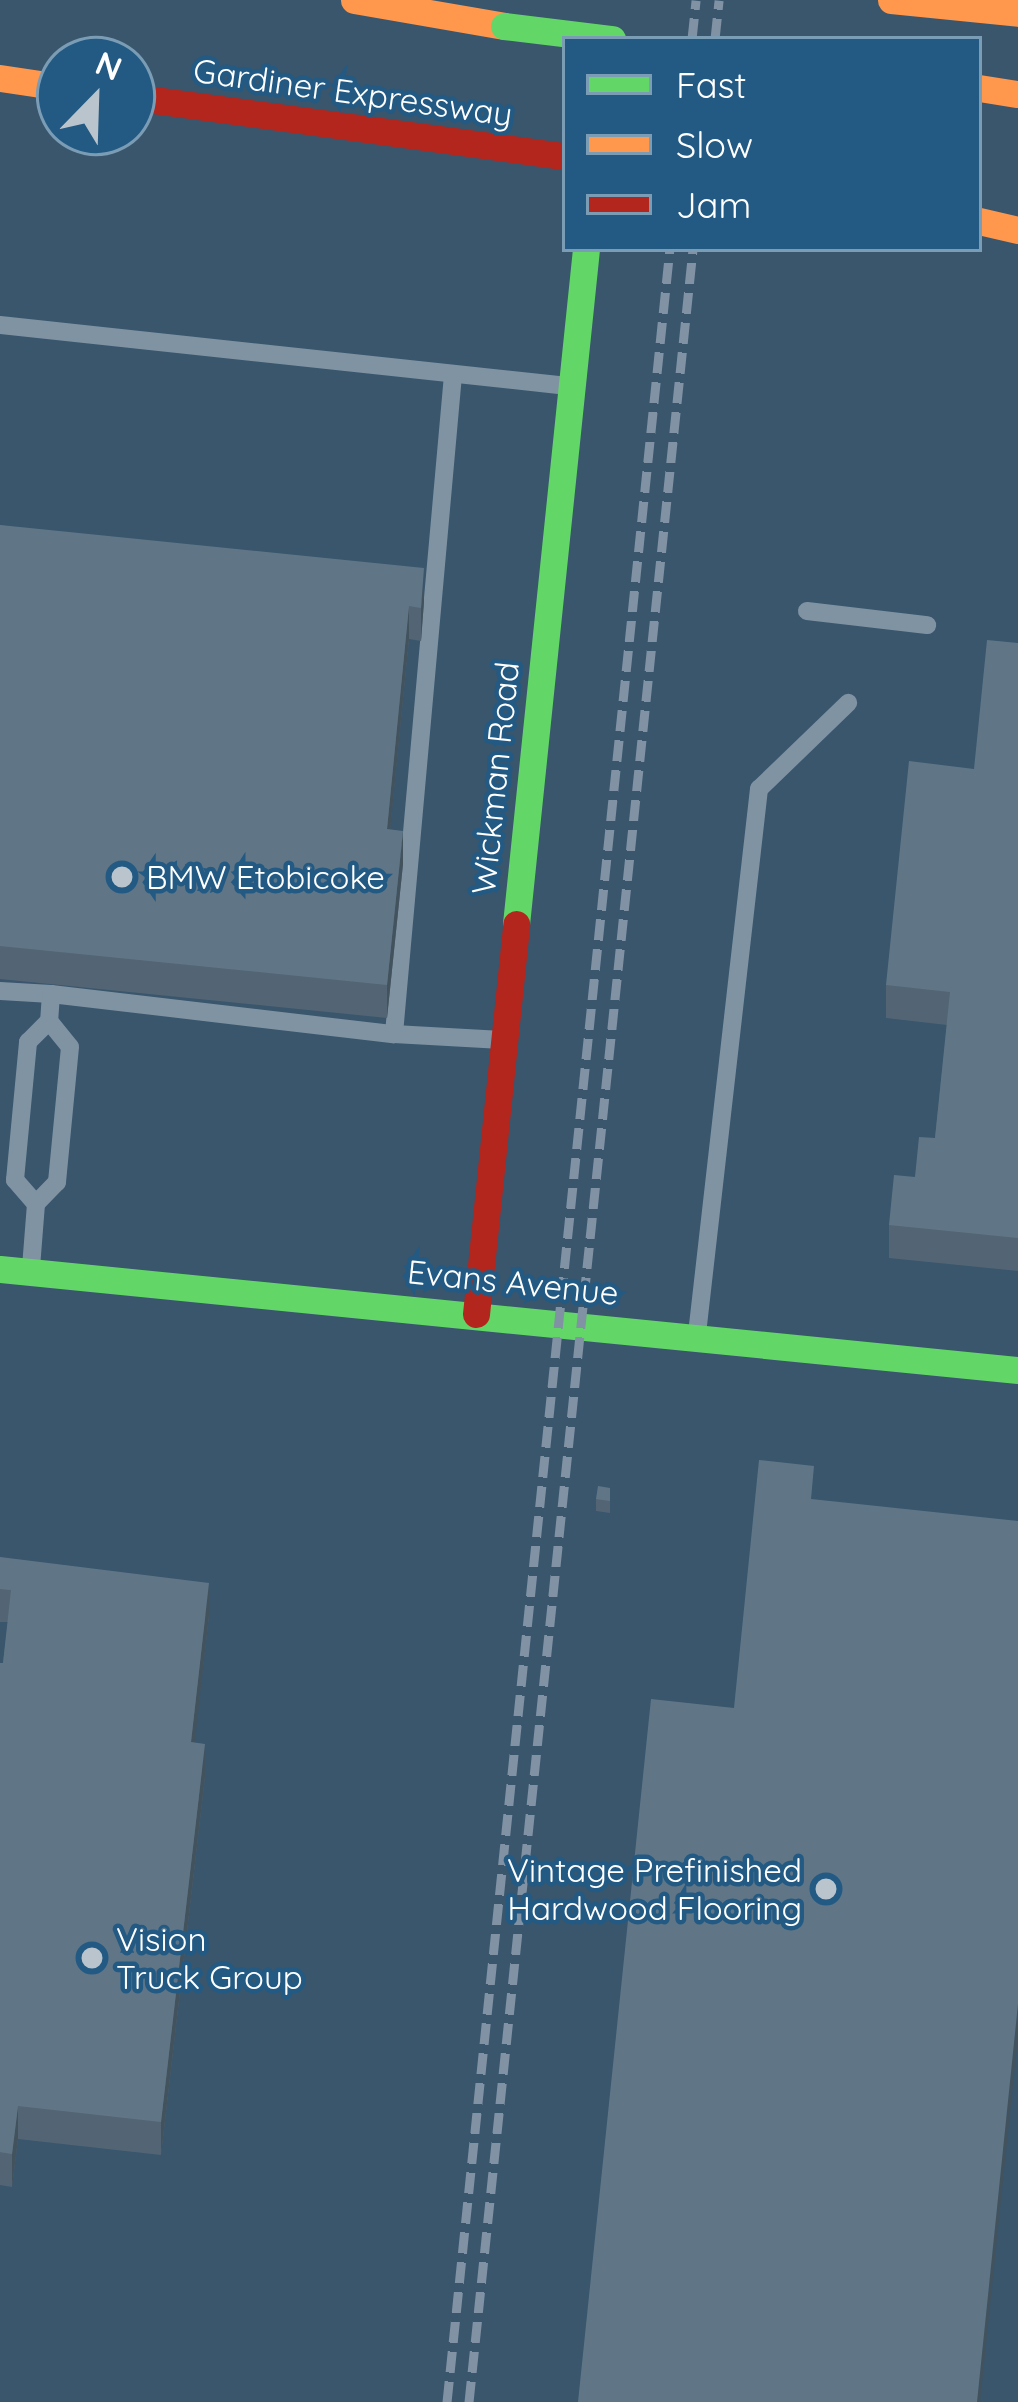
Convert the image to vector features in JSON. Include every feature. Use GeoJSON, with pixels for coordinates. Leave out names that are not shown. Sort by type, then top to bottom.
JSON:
{"type":"FeatureCollection","features":[{"type":"Feature","properties":{"kind":"main road"},"geometry":{"type":"LineString","coordinates":[[354,0],[587,36]]}},
{"type":"Feature","properties":{"kind":"main road"},"geometry":{"type":"LineString","coordinates":[[891,0],[1018,13]]}},
{"type":"Feature","properties":{"kind":"main road"},"geometry":{"type":"LineString","coordinates":[[0,78],[36,83]]}},
{"type":"Feature","properties":{"kind":"main road"},"geometry":{"type":"LineString","coordinates":[[982,88],[1018,94]]}},
{"type":"Feature","properties":{"kind":"main road","name":"Gardiner Expressway"},"geometry":{"type":"LineString","coordinates":[[156,100],[562,157]]}},
{"type":"Feature","properties":{"kind":"main road"},"geometry":{"type":"LineString","coordinates":[[982,209],[1018,214]]}},
{"type":"Feature","properties":{"kind":"main road"},"geometry":{"type":"LineString","coordinates":[[982,222],[1018,230]]}},
{"type":"Feature","properties":{"kind":"main road","name":"Wickman Road"},"geometry":{"type":"LineString","coordinates":[[476,1314],[586,252]]}},
{"type":"Feature","properties":{"kind":"main road","name":"Evans Avenue"},"geometry":{"type":"LineString","coordinates":[[0,1269],[1018,1370]]}},
{"type":"Feature","properties":{"kind":"lane"},"geometry":{"type":"LineString","coordinates":[[0,325],[572,387]]}},
{"type":"Feature","properties":{"kind":"lane"},"geometry":{"type":"LineString","coordinates":[[394,1034],[453,375]]}},
{"type":"Feature","properties":{"kind":"lane"},"geometry":{"type":"LineString","coordinates":[[408,587],[431,590]]}},
{"type":"Feature","properties":{"kind":"lane"},"geometry":{"type":"LineString","coordinates":[[807,611],[927,625]]}},
{"type":"Feature","properties":{"kind":"lane"},"geometry":{"type":"LineString","coordinates":[[697,1341],[759,788],[848,703]]}},
{"type":"Feature","properties":{"kind":"lane"},"geometry":{"type":"LineString","coordinates":[[0,991],[394,1034],[504,1040]]}},
{"type":"Feature","properties":{"kind":"lane"},"geometry":{"type":"LineString","coordinates":[[36,1204],[15,1180],[28,1042],[49,1021],[51,994]]}},
{"type":"Feature","properties":{"kind":"lane"},"geometry":{"type":"LineString","coordinates":[[30,1272],[36,1204],[57,1182],[70,1047],[49,1021]]}},
{"type":"Feature","properties":{"kind":"building"},"geometry":{"type":"Polygon","coordinates":[[[0,525],[424,568],[421,608],[409,606],[387,829],[403,831],[387,985],[0,946],[0,525]]]}},
{"type":"Feature","properties":{"kind":"building"},"geometry":{"type":"Polygon","coordinates":[[[987,640],[1018,643],[1018,1238],[889,1225],[894,1175],[915,1177],[919,1137],[935,1138],[950,992],[886,985],[909,761],[974,769],[987,640]]]}},
{"type":"Feature","properties":{"kind":"building","name":"Vintage Prefinished Hardwood Flooring"},"geometry":{"type":"Polygon","coordinates":[[[759,1460],[814,1466],[811,1499],[1018,1521],[1018,2004],[977,2402],[578,2402],[651,1699],[734,1708],[759,1460]]]}},
{"type":"Feature","properties":{"kind":"building"},"geometry":{"type":"Polygon","coordinates":[[[598,1486],[610,1488],[610,1501],[596,1499],[598,1486]]]}},
{"type":"Feature","properties":{"kind":"building","name":"Vision Truck Group"},"geometry":{"type":"Polygon","coordinates":[[[0,1557],[209,1583],[191,1742],[205,1744],[161,2122],[18,2106],[12,2154],[0,2152],[0,1663],[11,1590],[0,1589],[0,1557]]]}},
{"type":"Feature","properties":{"kind":"railway"},"geometry":{"type":"LineString","coordinates":[[692,36],[696,0]]}},
{"type":"Feature","properties":{"kind":"railway"},"geometry":{"type":"LineString","coordinates":[[715,36],[719,0]]}},
{"type":"Feature","properties":{"kind":"railway"},"geometry":{"type":"LineString","coordinates":[[447,2402],[670,252]]}},
{"type":"Feature","properties":{"kind":"railway"},"geometry":{"type":"LineString","coordinates":[[469,2402],[693,252]]}},
{"type":"Feature","properties":{"kind":"traffic: fast"},"geometry":{"type":"LineString","coordinates":[[504,26],[587,36]]}},
{"type":"Feature","properties":{"kind":"traffic: fast"},"geometry":{"type":"LineString","coordinates":[[516,924],[586,252]]}},
{"type":"Feature","properties":{"kind":"traffic: fast"},"geometry":{"type":"LineString","coordinates":[[0,1269],[1018,1370]]}},
{"type":"Feature","properties":{"kind":"traffic: slow"},"geometry":{"type":"LineString","coordinates":[[354,0],[504,26]]}},
{"type":"Feature","properties":{"kind":"traffic: slow"},"geometry":{"type":"LineString","coordinates":[[891,0],[1018,13]]}},
{"type":"Feature","properties":{"kind":"traffic: slow"},"geometry":{"type":"LineString","coordinates":[[0,78],[36,83]]}},
{"type":"Feature","properties":{"kind":"traffic: slow"},"geometry":{"type":"LineString","coordinates":[[982,88],[1018,94]]}},
{"type":"Feature","properties":{"kind":"traffic: slow"},"geometry":{"type":"LineString","coordinates":[[982,222],[1018,230]]}},
{"type":"Feature","properties":{"kind":"traffic: jam"},"geometry":{"type":"LineString","coordinates":[[156,100],[562,156]]}},
{"type":"Feature","properties":{"kind":"traffic: jam"},"geometry":{"type":"LineString","coordinates":[[476,1314],[516,924]]}},
{"type":"Feature","properties":{"kind":"place","name":"BMW Etobicoke"},"geometry":{"type":"Point","coordinates":[122,877]}},
{"type":"Feature","properties":{"kind":"place","name":"Vintage Prefinished Hardwood Flooring"},"geometry":{"type":"Point","coordinates":[826,1889]}},
{"type":"Feature","properties":{"kind":"place","name":"Vision Truck Group"},"geometry":{"type":"Point","coordinates":[92,1958]}}]}
